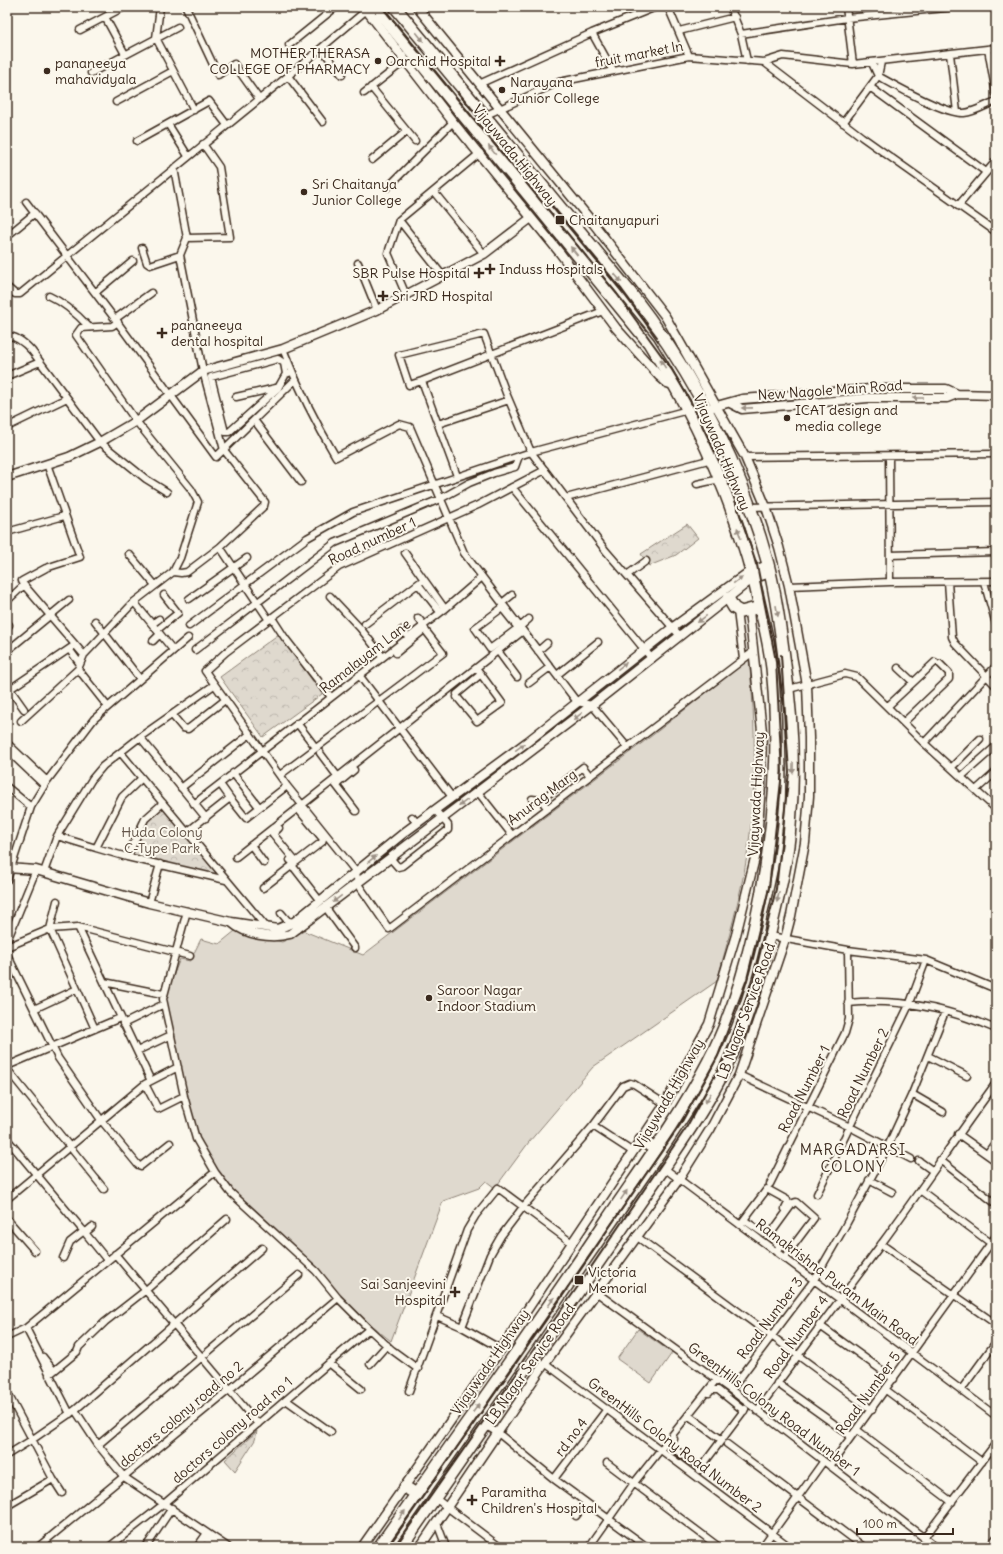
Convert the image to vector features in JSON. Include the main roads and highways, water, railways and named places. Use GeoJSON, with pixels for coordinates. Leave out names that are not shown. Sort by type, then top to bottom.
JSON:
{"type":"FeatureCollection","features":[{"type":"Feature","properties":{"kind":"highway","name":"Vijaywada Highway"},"geometry":{"type":"LineString","coordinates":[[369,8],[649,343],[676,386],[720,479],[753,574],[772,668],[776,748],[770,846],[754,932],[730,1008],[709,1060],[655,1149],[584,1254],[379,1547]]}},
{"type":"Feature","properties":{"kind":"highway","name":"Vijaywada Highway"},"geometry":{"type":"LineString","coordinates":[[397,8],[653,322],[697,390],[712,407],[750,506],[769,569],[789,689],[793,748],[790,827],[785,863],[770,936],[748,1014],[725,1069],[664,1168],[401,1547]]}},
{"type":"Feature","properties":{"kind":"highway"},"geometry":{"type":"LineString","coordinates":[[728,598],[731,604],[743,611],[760,606]]}},
{"type":"Feature","properties":{"kind":"highway"},"geometry":{"type":"LineString","coordinates":[[776,748],[793,748]]}},
{"type":"Feature","properties":{"kind":"highway"},"geometry":{"type":"LineString","coordinates":[[730,1008],[748,1014]]}},
{"type":"Feature","properties":{"kind":"highway"},"geometry":{"type":"LineString","coordinates":[[724,1024],[742,1029]]}},
{"type":"Feature","properties":{"kind":"highway"},"geometry":{"type":"LineString","coordinates":[[641,1140],[655,1149]]}},
{"type":"Feature","properties":{"kind":"highway"},"geometry":{"type":"LineString","coordinates":[[503,1369],[518,1380]]}},
{"type":"Feature","properties":{"kind":"highway"},"geometry":{"type":"LineString","coordinates":[[404,1487],[416,1494]]}},
{"type":"Feature","properties":{"kind":"railway"},"geometry":{"type":"LineString","coordinates":[[382,7],[617,294],[672,370],[690,400],[729,482],[757,565],[776,661],[782,772],[769,888],[747,979],[718,1056],[680,1125],[388,1547]]}},
{"type":"Feature","properties":{"kind":"railway"},"geometry":{"type":"LineString","coordinates":[[458,92],[622,290],[657,337]]}},
{"type":"Feature","properties":{"kind":"railway"},"geometry":{"type":"LineString","coordinates":[[395,1547],[581,1282],[686,1128],[724,1059],[753,981],[776,889],[789,772],[781,655]]}},
{"type":"Feature","properties":{"kind":"place","name":"MOTHER THERASA COLLEGE OF PHARMACY"},"geometry":{"type":"Point","coordinates":[378,61]}},
{"type":"Feature","properties":{"kind":"place","name":"Oarchid Hospital"},"geometry":{"type":"Point","coordinates":[500,61]}},
{"type":"Feature","properties":{"kind":"place","name":"pananeeya mahavidyala"},"geometry":{"type":"Point","coordinates":[47,71]}},
{"type":"Feature","properties":{"kind":"place","name":"Narayana Junior College"},"geometry":{"type":"Point","coordinates":[502,90]}},
{"type":"Feature","properties":{"kind":"place","name":"Sri Chaitanya Junior College"},"geometry":{"type":"Point","coordinates":[304,192]}},
{"type":"Feature","properties":{"kind":"place","name":"Chaitanyapuri"},"geometry":{"type":"Point","coordinates":[560,220]}},
{"type":"Feature","properties":{"kind":"place","name":"Induss Hospitals"},"geometry":{"type":"Point","coordinates":[490,269]}},
{"type":"Feature","properties":{"kind":"place","name":"SBR Pulse Hospital"},"geometry":{"type":"Point","coordinates":[479,273]}},
{"type":"Feature","properties":{"kind":"place","name":"Sri JRD Hospital"},"geometry":{"type":"Point","coordinates":[383,296]}},
{"type":"Feature","properties":{"kind":"place","name":"pananeeya dental hospital"},"geometry":{"type":"Point","coordinates":[162,333]}},
{"type":"Feature","properties":{"kind":"place","name":"ICAT design and media college"},"geometry":{"type":"Point","coordinates":[787,418]}},
{"type":"Feature","properties":{"kind":"place","name":"Saroor Nagar Indoor Stadium"},"geometry":{"type":"Point","coordinates":[429,998]}},
{"type":"Feature","properties":{"kind":"place","name":"Victoria Memorial"},"geometry":{"type":"Point","coordinates":[579,1280]}},
{"type":"Feature","properties":{"kind":"place","name":"Sai Sanjeevini Hospital"},"geometry":{"type":"Point","coordinates":[455,1292]}},
{"type":"Feature","properties":{"kind":"place","name":"Paramitha Children's Hospital"},"geometry":{"type":"Point","coordinates":[472,1500]}},
{"type":"Feature","properties":{"kind":"district","name":"MARGADARSI COLONY"},"geometry":{"type":"Point","coordinates":[853,1158]}},
{"type":"Feature","properties":{"kind":"park label","name":"Huda Colony C-Type Park"},"geometry":{"type":"Point","coordinates":[162,840]}}]}
